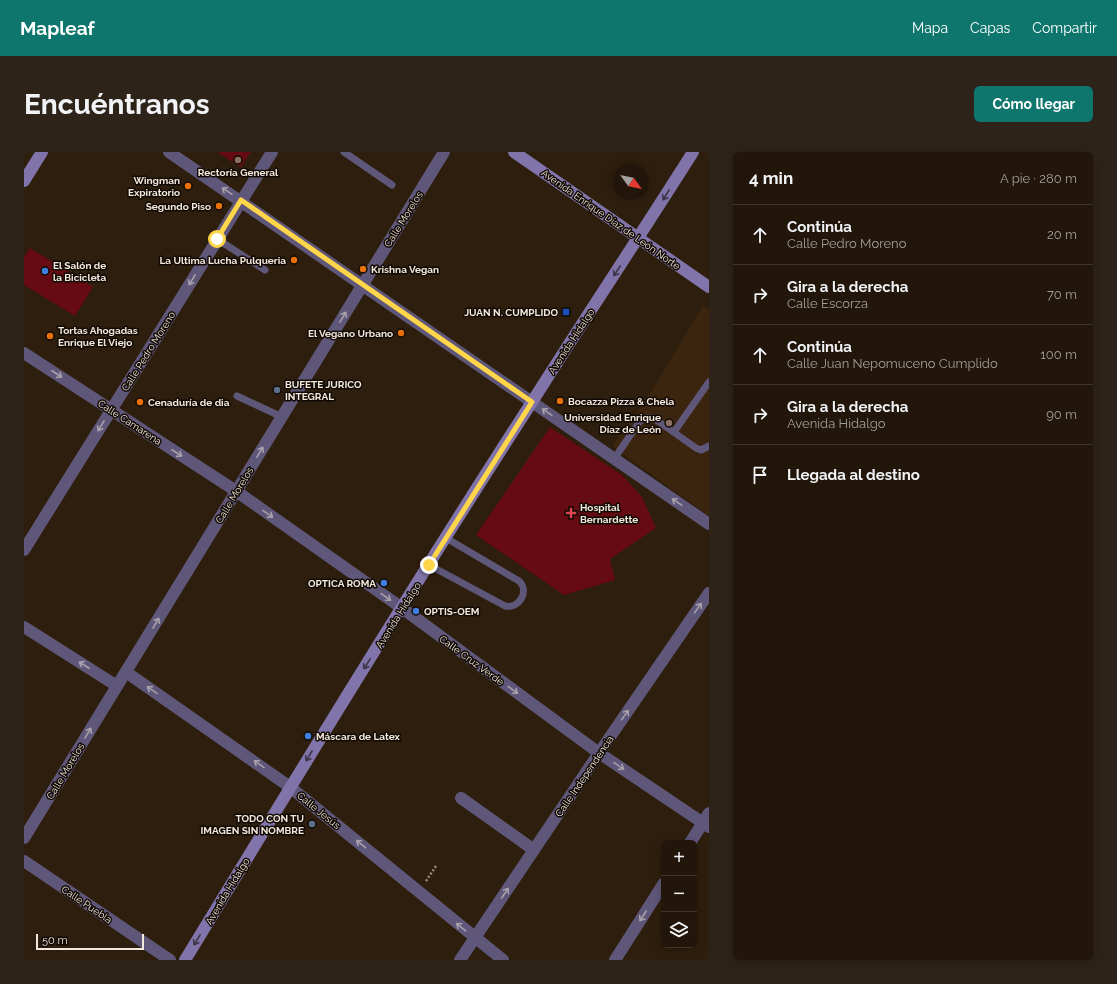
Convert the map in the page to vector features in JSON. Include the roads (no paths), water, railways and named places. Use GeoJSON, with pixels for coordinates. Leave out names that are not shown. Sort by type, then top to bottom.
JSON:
{"type":"FeatureCollection","features":[{"type":"Feature","properties":{"kind":"main road"},"geometry":{"type":"LineString","coordinates":[[24,181],[42,152]]}},
{"type":"Feature","properties":{"kind":"main road","name":"Avenida Enrique Díaz de León Norte"},"geometry":{"type":"LineString","coordinates":[[514,152],[709,287]]}},
{"type":"Feature","properties":{"kind":"main road","name":"Avenida Hidalgo"},"geometry":{"type":"LineString","coordinates":[[185,960],[290,787],[429,565],[693,152]]}},
{"type":"Feature","properties":{"kind":"street"},"geometry":{"type":"LineString","coordinates":[[169,152],[241,200],[709,524]]}},
{"type":"Feature","properties":{"kind":"street","name":"Calle Pedro Moreno"},"geometry":{"type":"LineString","coordinates":[[24,550],[272,152]]}},
{"type":"Feature","properties":{"kind":"street","name":"Calle Morelos"},"geometry":{"type":"LineString","coordinates":[[24,838],[444,152]]}},
{"type":"Feature","properties":{"kind":"street","name":"Calle Camarena"},"geometry":{"type":"LineString","coordinates":[[24,354],[236,491]]}},
{"type":"Feature","properties":{"kind":"street","name":"Calle Cruz Verde"},"geometry":{"type":"LineString","coordinates":[[236,491],[402,608],[599,753],[707,821]]}},
{"type":"Feature","properties":{"kind":"street","name":"Calle Independencia"},"geometry":{"type":"LineString","coordinates":[[460,960],[709,593]]}},
{"type":"Feature","properties":{"kind":"street"},"geometry":{"type":"LineString","coordinates":[[24,627],[116,686]]}},
{"type":"Feature","properties":{"kind":"street","name":"Calle Jesús"},"geometry":{"type":"LineString","coordinates":[[126,672],[290,787],[503,960]]}},
{"type":"Feature","properties":{"kind":"street"},"geometry":{"type":"LineString","coordinates":[[461,798],[534,850]]}},
{"type":"Feature","properties":{"kind":"street"},"geometry":{"type":"LineString","coordinates":[[692,840],[707,821]]}},
{"type":"Feature","properties":{"kind":"street","name":"Calle Puebla"},"geometry":{"type":"LineString","coordinates":[[24,861],[170,960]]}},
{"type":"Feature","properties":{"kind":"street"},"geometry":{"type":"LineString","coordinates":[[615,960],[661,888]]}},
{"type":"Feature","properties":{"kind":"lane"},"geometry":{"type":"LineString","coordinates":[[344,152],[392,185]]}},
{"type":"Feature","properties":{"kind":"lane"},"geometry":{"type":"LineString","coordinates":[[217,239],[265,270]]}},
{"type":"Feature","properties":{"kind":"lane"},"geometry":{"type":"LineString","coordinates":[[674,432],[709,382]]}},
{"type":"Feature","properties":{"kind":"lane"},"geometry":{"type":"LineString","coordinates":[[237,396],[282,417]]}},
{"type":"Feature","properties":{"kind":"lane"},"geometry":{"type":"LineString","coordinates":[[614,459],[640,421],[644,418],[650,417],[701,450],[709,446]]}},
{"type":"Feature","properties":{"kind":"lane"},"geometry":{"type":"LineString","coordinates":[[429,565],[505,606],[510,607],[519,602],[524,590],[523,585],[519,581],[446,538]]}},
{"type":"Feature","properties":{"kind":"place","name":"Rectoría General"},"geometry":{"type":"Point","coordinates":[238,160]}},
{"type":"Feature","properties":{"kind":"place","name":"Wingman Expiratorio"},"geometry":{"type":"Point","coordinates":[188,186]}},
{"type":"Feature","properties":{"kind":"place","name":"Segundo Piso"},"geometry":{"type":"Point","coordinates":[219,206]}},
{"type":"Feature","properties":{"kind":"place","name":"La Ultima Lucha Pulqueria"},"geometry":{"type":"Point","coordinates":[294,260]}},
{"type":"Feature","properties":{"kind":"place","name":"Krishna Vegan"},"geometry":{"type":"Point","coordinates":[363,269]}},
{"type":"Feature","properties":{"kind":"place","name":"El Salón de la Bicicleta"},"geometry":{"type":"Point","coordinates":[45,271]}},
{"type":"Feature","properties":{"kind":"place","name":"JUAN N. CUMPLIDO"},"geometry":{"type":"Point","coordinates":[566,312]}},
{"type":"Feature","properties":{"kind":"place","name":"El Vegano Urbano"},"geometry":{"type":"Point","coordinates":[401,333]}},
{"type":"Feature","properties":{"kind":"place","name":"Tortas Ahogadas Enrique El Viejo"},"geometry":{"type":"Point","coordinates":[50,336]}},
{"type":"Feature","properties":{"kind":"place","name":"BUFETE JURICO INTEGRAL"},"geometry":{"type":"Point","coordinates":[277,390]}},
{"type":"Feature","properties":{"kind":"place","name":"Bocazza Pizza & Chela"},"geometry":{"type":"Point","coordinates":[560,401]}},
{"type":"Feature","properties":{"kind":"place","name":"Cenaduría de dia"},"geometry":{"type":"Point","coordinates":[140,402]}},
{"type":"Feature","properties":{"kind":"place","name":"Universidad Enrique Díaz de León"},"geometry":{"type":"Point","coordinates":[669,423]}},
{"type":"Feature","properties":{"kind":"place","name":"Hospital Bernardette"},"geometry":{"type":"Point","coordinates":[571,513]}},
{"type":"Feature","properties":{"kind":"place","name":"OPTICA ROMA"},"geometry":{"type":"Point","coordinates":[384,583]}},
{"type":"Feature","properties":{"kind":"place","name":"OPTIS-OEM"},"geometry":{"type":"Point","coordinates":[416,611]}},
{"type":"Feature","properties":{"kind":"place","name":"Máscara de Latex"},"geometry":{"type":"Point","coordinates":[308,736]}},
{"type":"Feature","properties":{"kind":"place","name":"TODO CON TU IMAGEN SIN NOMBRE"},"geometry":{"type":"Point","coordinates":[312,824]}}]}
